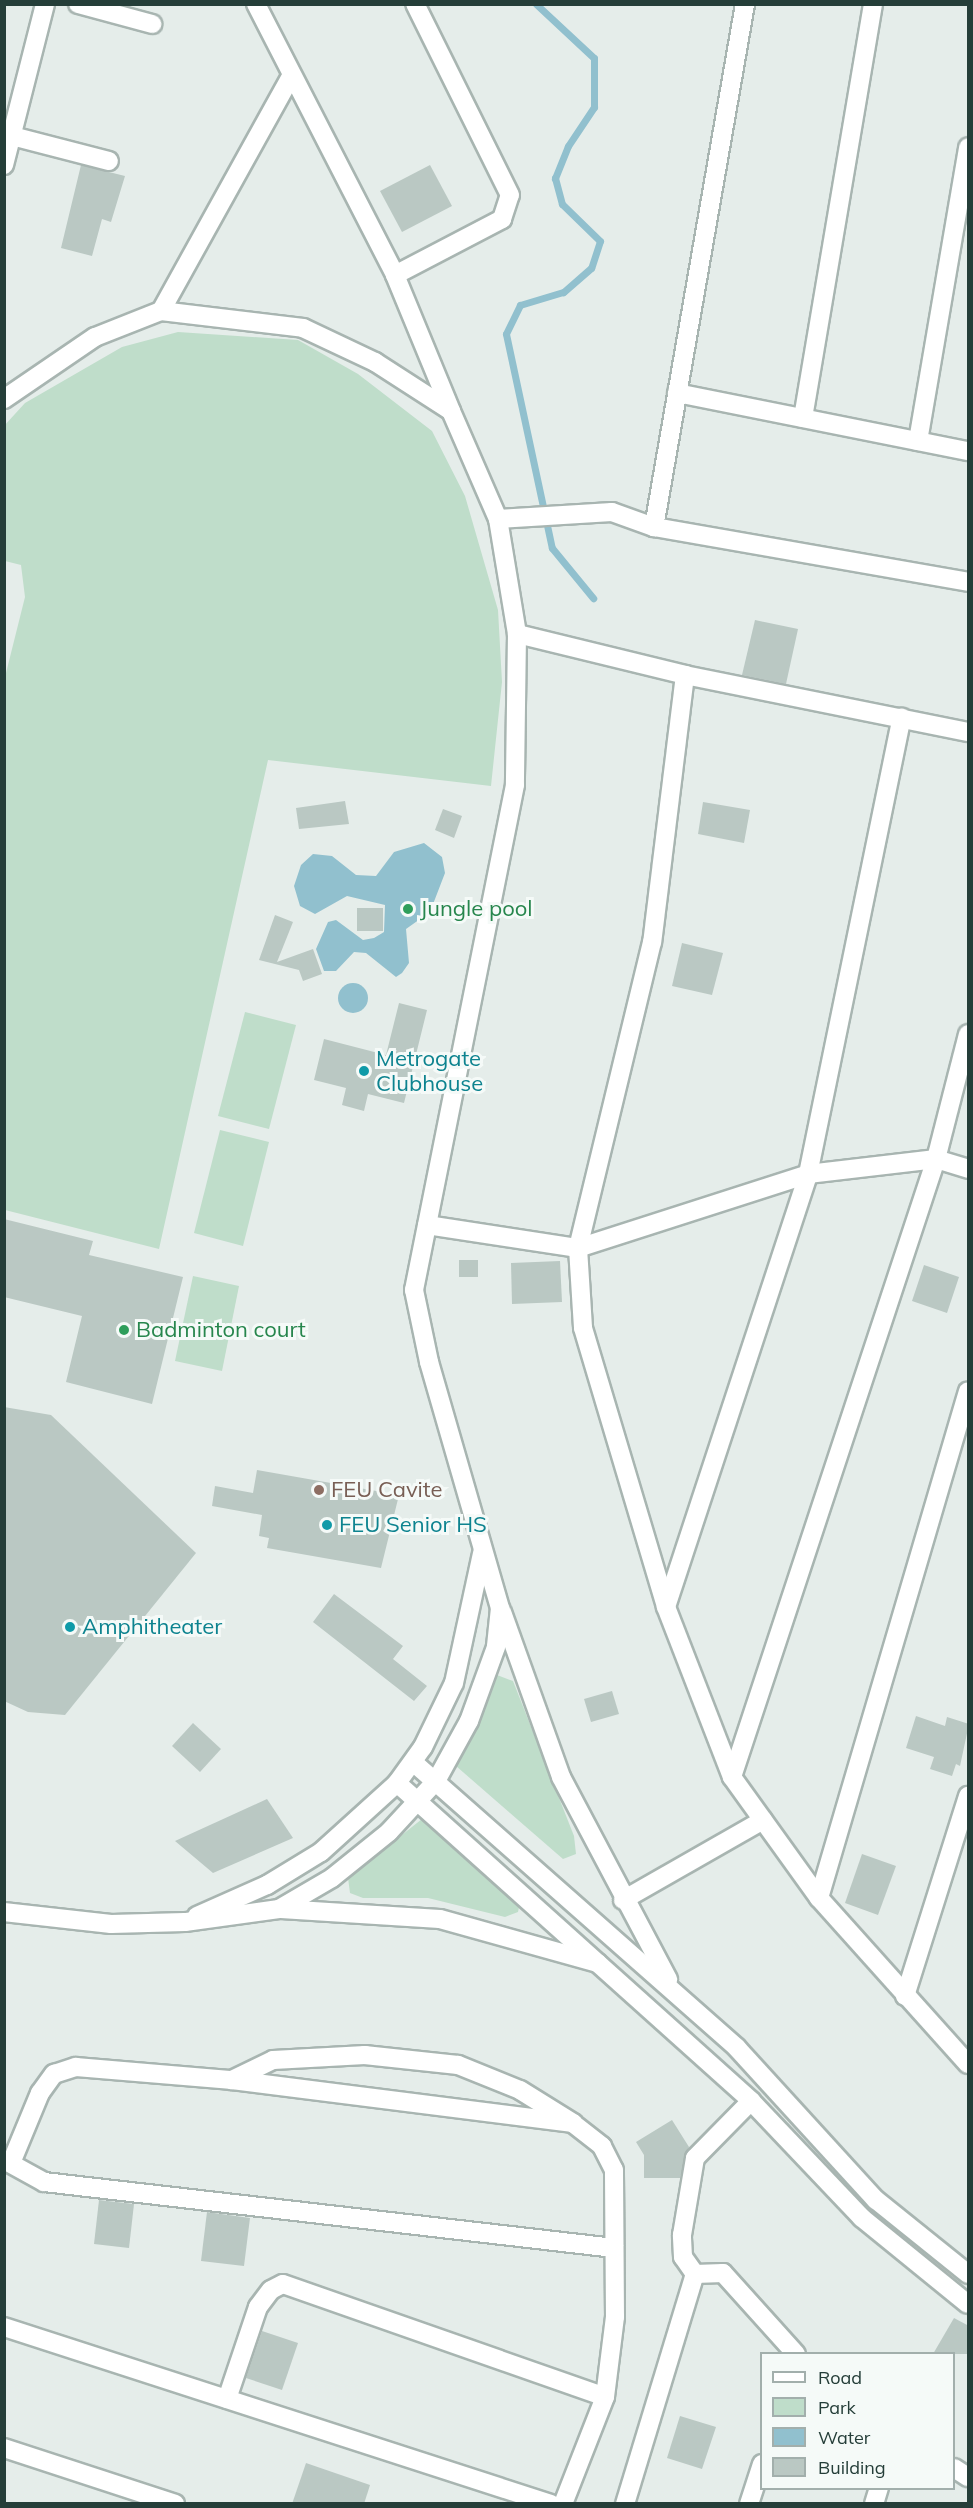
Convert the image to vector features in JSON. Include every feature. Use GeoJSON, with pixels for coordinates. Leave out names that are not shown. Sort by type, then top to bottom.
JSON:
{"type":"FeatureCollection","features":[{"type":"Feature","properties":{"kind":"street"},"geometry":{"type":"LineString","coordinates":[[4,165],[45,4]]}},
{"type":"Feature","properties":{"kind":"street"},"geometry":{"type":"LineString","coordinates":[[78,4],[152,24]]}},
{"type":"Feature","properties":{"kind":"street"},"geometry":{"type":"LineString","coordinates":[[256,4],[395,275],[498,519],[517,634],[515,785],[414,1290],[429,1362],[500,1608],[561,1777],[623,1900],[675,1991]]}},
{"type":"Feature","properties":{"kind":"street"},"geometry":{"type":"LineString","coordinates":[[395,275],[502,219],[510,195],[416,4]]}},
{"type":"Feature","properties":{"kind":"street"},"geometry":{"type":"LineString","coordinates":[[654,527],[745,4]]}},
{"type":"Feature","properties":{"kind":"street"},"geometry":{"type":"LineString","coordinates":[[803,418],[873,4]]}},
{"type":"Feature","properties":{"kind":"street"},"geometry":{"type":"LineString","coordinates":[[161,311],[291,76]]}},
{"type":"Feature","properties":{"kind":"street"},"geometry":{"type":"LineString","coordinates":[[12,136],[109,161]]}},
{"type":"Feature","properties":{"kind":"street"},"geometry":{"type":"LineString","coordinates":[[918,441],[969,147]]}},
{"type":"Feature","properties":{"kind":"street"},"geometry":{"type":"LineString","coordinates":[[4,399],[95,337],[161,311],[303,328],[375,362],[451,411]]}},
{"type":"Feature","properties":{"kind":"street"},"geometry":{"type":"LineString","coordinates":[[677,393],[969,451]]}},
{"type":"Feature","properties":{"kind":"street"},"geometry":{"type":"LineString","coordinates":[[498,519],[527,520],[612,512],[654,527],[969,582]]}},
{"type":"Feature","properties":{"kind":"street"},"geometry":{"type":"LineString","coordinates":[[517,634],[685,675],[969,732]]}},
{"type":"Feature","properties":{"kind":"street"},"geometry":{"type":"LineString","coordinates":[[685,675],[652,942],[578,1248],[583,1328],[666,1607],[732,1777],[819,1898],[905,1996],[969,2064]]}},
{"type":"Feature","properties":{"kind":"street"},"geometry":{"type":"LineString","coordinates":[[666,1607],[808,1174],[902,718]]}},
{"type":"Feature","properties":{"kind":"street"},"geometry":{"type":"LineString","coordinates":[[732,1777],[936,1159],[969,1034]]}},
{"type":"Feature","properties":{"kind":"street"},"geometry":{"type":"LineString","coordinates":[[427,1225],[578,1248],[808,1174],[936,1159],[969,1169]]}},
{"type":"Feature","properties":{"kind":"street"},"geometry":{"type":"LineString","coordinates":[[819,1898],[969,1391]]}},
{"type":"Feature","properties":{"kind":"street"},"geometry":{"type":"LineString","coordinates":[[185,1922],[267,1885],[321,1852],[397,1783],[413,1762],[454,1683],[483,1548]]}},
{"type":"Feature","properties":{"kind":"street"},"geometry":{"type":"LineString","coordinates":[[279,1909],[332,1878],[418,1802],[436,1781],[470,1721],[485,1683],[500,1608]]}},
{"type":"Feature","properties":{"kind":"street"},"geometry":{"type":"LineString","coordinates":[[413,1762],[737,2048],[876,2200],[969,2274]]}},
{"type":"Feature","properties":{"kind":"street"},"geometry":{"type":"LineString","coordinates":[[397,1783],[605,1965],[751,2101],[862,2218],[969,2304]]}},
{"type":"Feature","properties":{"kind":"street"},"geometry":{"type":"LineString","coordinates":[[905,1996],[969,1796]]}},
{"type":"Feature","properties":{"kind":"street"},"geometry":{"type":"LineString","coordinates":[[623,1900],[762,1820]]}},
{"type":"Feature","properties":{"kind":"street"},"geometry":{"type":"LineString","coordinates":[[4,1912],[111,1924],[185,1922],[279,1909],[440,1919],[605,1965]]}},
{"type":"Feature","properties":{"kind":"street"},"geometry":{"type":"LineString","coordinates":[[232,2080],[273,2060],[365,2055],[458,2065],[520,2090],[573,2123],[602,2146],[614,2170],[615,2317],[605,2397],[563,2504]]}},
{"type":"Feature","properties":{"kind":"street"},"geometry":{"type":"LineString","coordinates":[[573,2123],[232,2080],[76,2067],[54,2074],[40,2093],[8,2162],[44,2182],[614,2248]]}},
{"type":"Feature","properties":{"kind":"street"},"geometry":{"type":"LineString","coordinates":[[625,2504],[695,2274],[684,2257],[682,2235],[695,2158],[751,2101]]}},
{"type":"Feature","properties":{"kind":"street"},"geometry":{"type":"LineString","coordinates":[[695,2274],[723,2272],[794,2352]]}},
{"type":"Feature","properties":{"kind":"street"},"geometry":{"type":"LineString","coordinates":[[227,2399],[258,2307],[271,2290],[283,2284],[605,2397]]}},
{"type":"Feature","properties":{"kind":"street"},"geometry":{"type":"LineString","coordinates":[[4,2327],[551,2504]]}},
{"type":"Feature","properties":{"kind":"street"},"geometry":{"type":"LineString","coordinates":[[4,2448],[175,2504]]}},
{"type":"Feature","properties":{"kind":"street"},"geometry":{"type":"LineString","coordinates":[[955,2469],[969,2477]]}},
{"type":"Feature","properties":{"kind":"street"},"geometry":{"type":"LineString","coordinates":[[749,2504],[760,2470]]}},
{"type":"Feature","properties":{"kind":"green space"},"geometry":{"type":"Polygon","coordinates":[[[178,332],[298,340],[358,374],[432,431],[465,496],[498,610],[502,682],[491,786],[268,760],[159,1249],[5,1210],[4,681],[25,597],[21,565],[5,561],[4,426],[25,403],[122,347],[178,332]]]}},
{"type":"Feature","properties":{"kind":"green space"},"geometry":{"type":"Polygon","coordinates":[[[245,1012],[296,1025],[269,1129],[218,1116],[245,1012]]]}},
{"type":"Feature","properties":{"kind":"green space"},"geometry":{"type":"Polygon","coordinates":[[[220,1130],[269,1142],[243,1246],[194,1233],[220,1130]]]}},
{"type":"Feature","properties":{"kind":"green space"},"geometry":{"type":"Polygon","coordinates":[[[193,1276],[239,1286],[222,1371],[175,1361],[193,1276]]]}},
{"type":"Feature","properties":{"kind":"green space"},"geometry":{"type":"Polygon","coordinates":[[[497,1675],[513,1681],[574,1836],[576,1854],[563,1859],[456,1766],[497,1675]]]}},
{"type":"Feature","properties":{"kind":"green space"},"geometry":{"type":"Polygon","coordinates":[[[427,1815],[521,1898],[518,1912],[505,1917],[428,1898],[363,1898],[350,1893],[348,1878],[427,1815]]]}},
{"type":"Feature","properties":{"kind":"water","name":"Jungle pool"},"geometry":{"type":"Polygon","coordinates":[[[424,843],[442,857],[445,873],[430,912],[406,929],[409,963],[402,973],[396,977],[366,953],[354,952],[336,971],[324,971],[316,949],[328,922],[336,920],[363,940],[374,938],[384,932],[385,905],[347,896],[315,914],[300,906],[294,886],[301,865],[313,854],[332,856],[356,875],[376,876],[394,852],[424,843]]]}},
{"type":"Feature","properties":{"kind":"water"},"geometry":{"type":"Polygon","coordinates":[[[353,983],[359,984],[367,992],[367,1004],[359,1012],[353,1013],[347,1012],[339,1004],[338,998],[339,992],[347,984],[353,983]]]}},
{"type":"Feature","properties":{"kind":"building"},"geometry":{"type":"Polygon","coordinates":[[[81,165],[125,176],[111,222],[102,219],[92,256],[61,248],[81,165]]]}},
{"type":"Feature","properties":{"kind":"building"},"geometry":{"type":"Polygon","coordinates":[[[430,165],[452,206],[402,232],[380,191],[430,165]]]}},
{"type":"Feature","properties":{"kind":"building"},"geometry":{"type":"Polygon","coordinates":[[[755,620],[798,629],[786,684],[742,675],[755,620]]]}},
{"type":"Feature","properties":{"kind":"building"},"geometry":{"type":"Polygon","coordinates":[[[345,801],[349,824],[299,829],[296,808],[345,801]]]}},
{"type":"Feature","properties":{"kind":"building"},"geometry":{"type":"Polygon","coordinates":[[[703,802],[750,810],[744,843],[698,834],[703,802]]]}},
{"type":"Feature","properties":{"kind":"building"},"geometry":{"type":"Polygon","coordinates":[[[443,809],[462,816],[454,838],[435,830],[443,809]]]}},
{"type":"Feature","properties":{"kind":"building"},"geometry":{"type":"Polygon","coordinates":[[[357,908],[383,908],[383,931],[357,931],[357,908]]]}},
{"type":"Feature","properties":{"kind":"building"},"geometry":{"type":"Polygon","coordinates":[[[275,915],[293,922],[277,962],[313,949],[322,974],[303,981],[299,970],[259,960],[275,915]]]}},
{"type":"Feature","properties":{"kind":"building"},"geometry":{"type":"Polygon","coordinates":[[[682,943],[723,953],[712,995],[672,986],[682,943]]]}},
{"type":"Feature","properties":{"kind":"building","name":"Metrogate Clubhouse"},"geometry":{"type":"Polygon","coordinates":[[[399,1003],[427,1010],[404,1103],[368,1094],[364,1111],[342,1105],[346,1088],[314,1080],[324,1039],[386,1055],[399,1003]]]}},
{"type":"Feature","properties":{"kind":"building","name":"Badminton court"},"geometry":{"type":"Polygon","coordinates":[[[4,1219],[93,1241],[89,1255],[183,1277],[152,1404],[66,1382],[82,1316],[4,1297],[4,1219]]]}},
{"type":"Feature","properties":{"kind":"building"},"geometry":{"type":"Polygon","coordinates":[[[459,1260],[478,1260],[478,1277],[459,1277],[459,1260]]]}},
{"type":"Feature","properties":{"kind":"building"},"geometry":{"type":"Polygon","coordinates":[[[560,1261],[562,1302],[512,1304],[511,1263],[560,1261]]]}},
{"type":"Feature","properties":{"kind":"building"},"geometry":{"type":"Polygon","coordinates":[[[924,1265],[959,1277],[947,1313],[912,1301],[924,1265]]]}},
{"type":"Feature","properties":{"kind":"building","name":"Amphitheater"},"geometry":{"type":"Polygon","coordinates":[[[4,1407],[51,1415],[196,1553],[65,1715],[28,1712],[4,1701],[4,1407]]]}},
{"type":"Feature","properties":{"kind":"building","name":"FEU Senior HS"},"geometry":{"type":"Polygon","coordinates":[[[257,1470],[399,1495],[381,1568],[267,1548],[269,1538],[259,1536],[262,1515],[212,1506],[215,1486],[253,1493],[257,1470]]]}},
{"type":"Feature","properties":{"kind":"building"},"geometry":{"type":"Polygon","coordinates":[[[334,1594],[403,1646],[393,1659],[427,1686],[414,1701],[313,1622],[334,1594]]]}},
{"type":"Feature","properties":{"kind":"building"},"geometry":{"type":"Polygon","coordinates":[[[612,1691],[619,1714],[591,1722],[584,1699],[612,1691]]]}},
{"type":"Feature","properties":{"kind":"building"},"geometry":{"type":"Polygon","coordinates":[[[916,1716],[945,1726],[947,1717],[969,1724],[960,1766],[956,1764],[952,1776],[930,1769],[934,1757],[906,1748],[916,1716]]]}},
{"type":"Feature","properties":{"kind":"building"},"geometry":{"type":"Polygon","coordinates":[[[193,1723],[221,1749],[200,1772],[172,1746],[193,1723]]]}},
{"type":"Feature","properties":{"kind":"building"},"geometry":{"type":"Polygon","coordinates":[[[267,1799],[293,1838],[213,1873],[175,1841],[267,1799]]]}},
{"type":"Feature","properties":{"kind":"building"},"geometry":{"type":"Polygon","coordinates":[[[862,1854],[896,1866],[878,1915],[845,1903],[862,1854]]]}},
{"type":"Feature","properties":{"kind":"building"},"geometry":{"type":"Polygon","coordinates":[[[672,2120],[689,2147],[680,2178],[644,2178],[644,2155],[636,2142],[672,2120]]]}},
{"type":"Feature","properties":{"kind":"building"},"geometry":{"type":"Polygon","coordinates":[[[99,2200],[134,2204],[129,2248],[94,2244],[99,2200]]]}},
{"type":"Feature","properties":{"kind":"building"},"geometry":{"type":"Polygon","coordinates":[[[207,2212],[250,2218],[244,2266],[201,2261],[207,2212]]]}},
{"type":"Feature","properties":{"kind":"building"},"geometry":{"type":"Polygon","coordinates":[[[954,2318],[969,2326],[969,2354],[934,2352],[954,2318]]]}},
{"type":"Feature","properties":{"kind":"building"},"geometry":{"type":"Polygon","coordinates":[[[262,2331],[298,2343],[282,2390],[246,2378],[262,2331]]]}},
{"type":"Feature","properties":{"kind":"building"},"geometry":{"type":"Polygon","coordinates":[[[680,2416],[716,2427],[702,2469],[667,2458],[680,2416]]]}},
{"type":"Feature","properties":{"kind":"building"},"geometry":{"type":"Polygon","coordinates":[[[306,2463],[370,2485],[364,2504],[292,2504],[306,2463]]]}},
{"type":"Feature","properties":{"kind":"waterway"},"geometry":{"type":"LineString","coordinates":[[536,4],[594,58],[594,107],[568,146],[555,178],[562,204],[600,241],[591,268],[563,292],[520,305],[506,334],[552,548],[593,598]]}},
{"type":"Feature","properties":{"kind":"place","name":"Jungle pool"},"geometry":{"type":"Point","coordinates":[408,909]}},
{"type":"Feature","properties":{"kind":"place","name":"Metrogate Clubhouse"},"geometry":{"type":"Point","coordinates":[364,1071]}},
{"type":"Feature","properties":{"kind":"place","name":"Badminton court"},"geometry":{"type":"Point","coordinates":[124,1330]}},
{"type":"Feature","properties":{"kind":"place","name":"FEU Cavite"},"geometry":{"type":"Point","coordinates":[319,1490]}},
{"type":"Feature","properties":{"kind":"place","name":"FEU Senior HS"},"geometry":{"type":"Point","coordinates":[327,1525]}},
{"type":"Feature","properties":{"kind":"place","name":"Amphitheater"},"geometry":{"type":"Point","coordinates":[70,1627]}}]}
